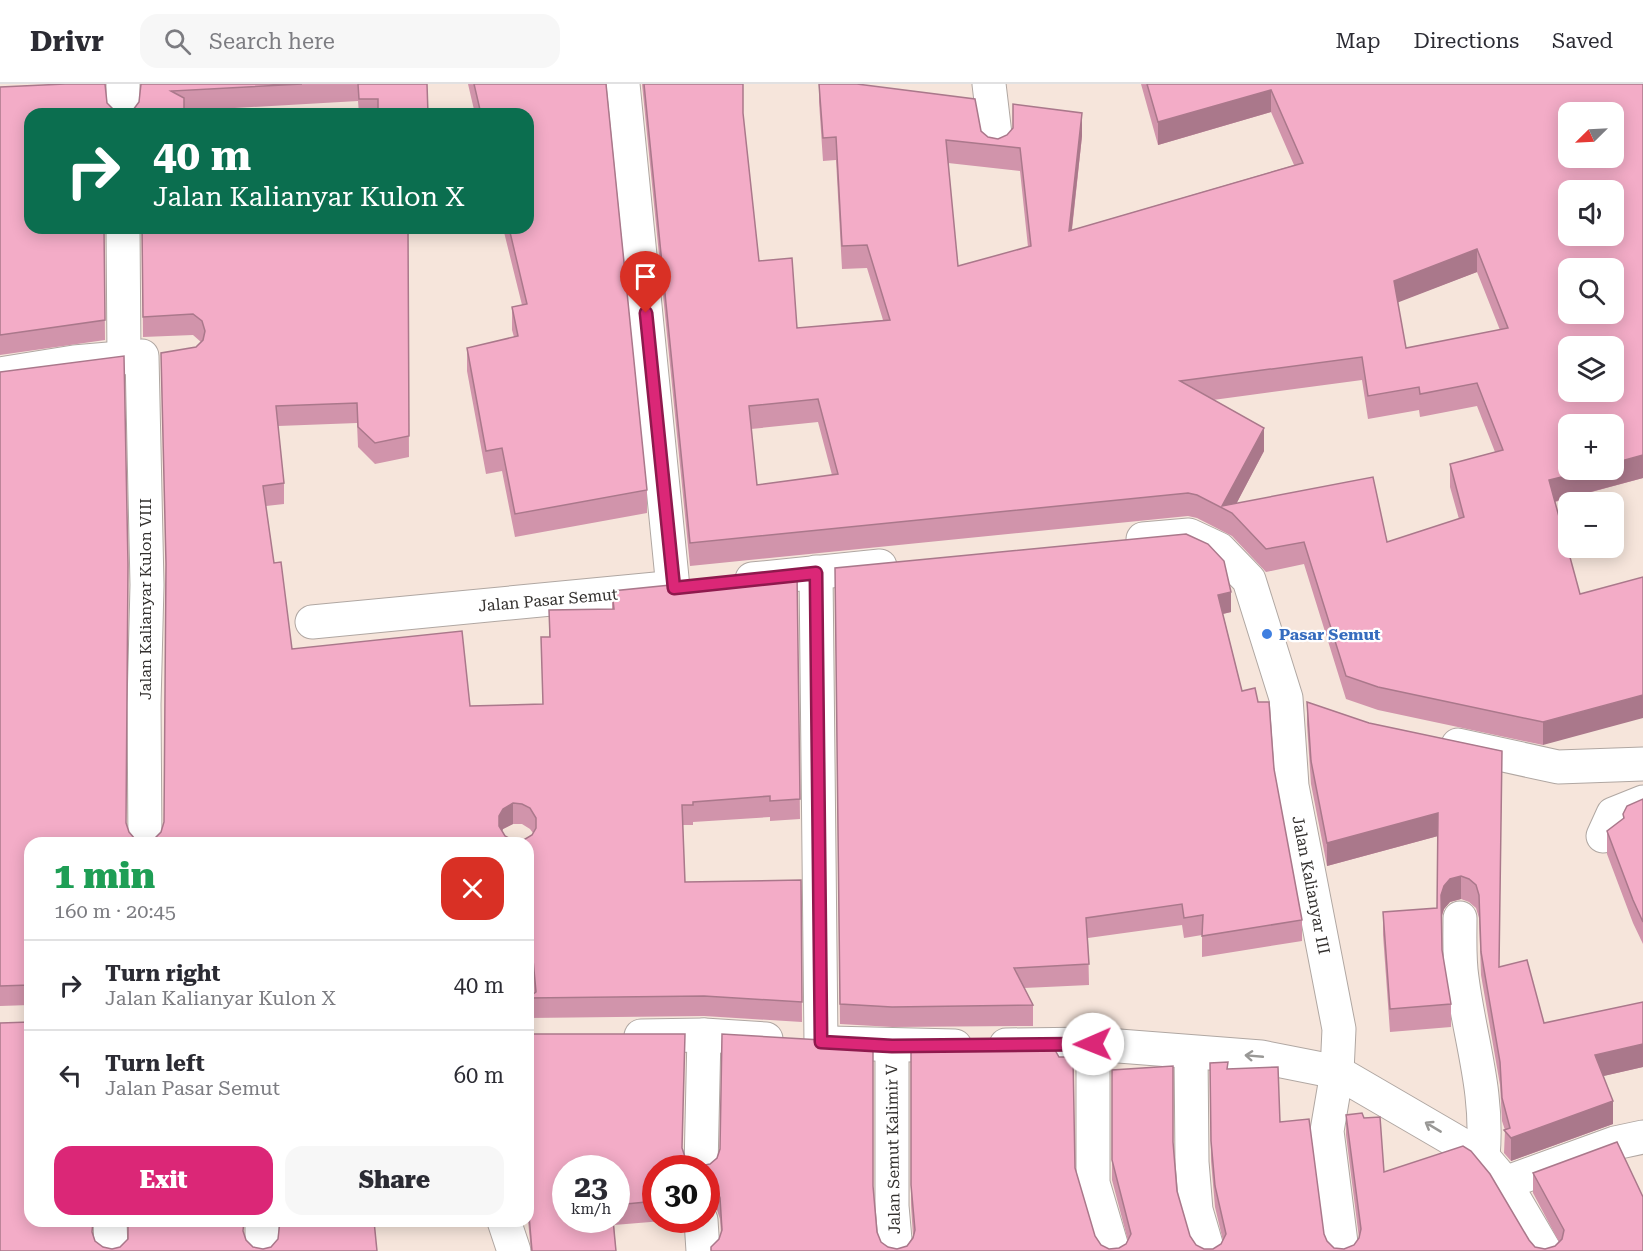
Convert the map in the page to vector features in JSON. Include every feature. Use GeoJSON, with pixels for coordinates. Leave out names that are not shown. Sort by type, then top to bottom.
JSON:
{"type":"FeatureCollection","features":[{"type":"Feature","properties":{"kind":"street"},"geometry":{"type":"LineString","coordinates":[[123,84],[123,108]]}},
{"type":"Feature","properties":{"kind":"street"},"geometry":{"type":"LineString","coordinates":[[623,84],[700,585]]}},
{"type":"Feature","properties":{"kind":"street"},"geometry":{"type":"LineString","coordinates":[[990,84],[996,143]]}},
{"type":"Feature","properties":{"kind":"street","name":"Jalan Kalianyar Kulon VIII"},"geometry":{"type":"LineString","coordinates":[[123,234],[147,585],[144,704],[145,837]]}},
{"type":"Feature","properties":{"kind":"street"},"geometry":{"type":"LineString","coordinates":[[0,374],[133,356],[175,353]]}},
{"type":"Feature","properties":{"kind":"street"},"geometry":{"type":"LineString","coordinates":[[1119,542],[1189,535],[1219,549],[1249,580],[1286,698],[1319,709]]}},
{"type":"Feature","properties":{"kind":"street","name":"Jalan Pasar Semut"},"geometry":{"type":"LineString","coordinates":[[312,622],[909,563]]}},
{"type":"Feature","properties":{"kind":"street"},"geometry":{"type":"LineString","coordinates":[[816,573],[821,1042]]}},
{"type":"Feature","properties":{"kind":"street","name":"Jalan Kalianyar III"},"geometry":{"type":"LineString","coordinates":[[1286,698],[1292,786],[1339,1029],[1337,1072],[1327,1131],[1342,1251]]}},
{"type":"Feature","properties":{"kind":"street"},"geometry":{"type":"LineString","coordinates":[[1431,740],[1558,766],[1643,764]]}},
{"type":"Feature","properties":{"kind":"street"},"geometry":{"type":"LineString","coordinates":[[1603,836],[1613,814],[1643,802]]}},
{"type":"Feature","properties":{"kind":"street"},"geometry":{"type":"LineString","coordinates":[[1460,918],[1462,978],[1475,1042],[1486,1126],[1484,1157]]}},
{"type":"Feature","properties":{"kind":"street"},"geometry":{"type":"LineString","coordinates":[[701,1155],[704,1035]]}},
{"type":"Feature","properties":{"kind":"street"},"geometry":{"type":"LineString","coordinates":[[610,1036],[704,1035],[892,1046],[1093,1044],[1261,1057],[1337,1072],[1484,1157],[1505,1183],[1545,1251]]}},
{"type":"Feature","properties":{"kind":"street"},"geometry":{"type":"LineString","coordinates":[[1093,1044],[1093,1183],[1113,1251]]}},
{"type":"Feature","properties":{"kind":"street","name":"Jalan Semut Kalimir V"},"geometry":{"type":"LineString","coordinates":[[892,1046],[892,1206],[896,1251]]}},
{"type":"Feature","properties":{"kind":"street"},"geometry":{"type":"LineString","coordinates":[[1191,1053],[1192,1162],[1196,1210],[1208,1251]]}},
{"type":"Feature","properties":{"kind":"street"},"geometry":{"type":"LineString","coordinates":[[1505,1183],[1615,1143],[1643,1137]]}},
{"type":"Feature","properties":{"kind":"street"},"geometry":{"type":"LineString","coordinates":[[110,1227],[111,1251]]}},
{"type":"Feature","properties":{"kind":"street"},"geometry":{"type":"LineString","coordinates":[[261,1227],[262,1251]]}},
{"type":"Feature","properties":{"kind":"street"},"geometry":{"type":"LineString","coordinates":[[506,1227],[514,1251]]}},
{"type":"Feature","properties":{"kind":"street"},"geometry":{"type":"LineString","coordinates":[[701,1233],[702,1251]]}},
{"type":"Feature","properties":{"kind":"shaded area"},"geometry":{"type":"Polygon","coordinates":[[[0,84],[1591,84],[1577,102],[1558,102],[1558,168],[1619,168],[1643,213],[1643,1251],[0,1251],[0,84]]]}},
{"type":"Feature","properties":{"kind":"building"},"geometry":{"type":"Polygon","coordinates":[[[105,84],[107,103],[112,108],[24,108],[24,234],[104,234],[105,320],[0,335],[0,87],[105,84]]]}},
{"type":"Feature","properties":{"kind":"building"},"geometry":{"type":"Polygon","coordinates":[[[141,84],[302,84],[171,91],[184,98],[184,108],[134,108],[139,102],[141,84]]]}},
{"type":"Feature","properties":{"kind":"building"},"geometry":{"type":"Polygon","coordinates":[[[358,84],[427,84],[428,108],[378,108],[378,99],[359,99],[358,84]]]}},
{"type":"Feature","properties":{"kind":"building"},"geometry":{"type":"Polygon","coordinates":[[[474,84],[606,84],[647,490],[515,514],[502,448],[486,451],[467,348],[518,336],[512,307],[527,304],[510,234],[534,234],[534,108],[480,108],[474,84]]]}},
{"type":"Feature","properties":{"kind":"building"},"geometry":{"type":"Polygon","coordinates":[[[644,84],[743,84],[743,113],[759,261],[792,258],[797,328],[890,320],[867,245],[842,246],[836,137],[823,138],[819,84],[857,84],[975,99],[981,131],[988,137],[998,139],[1007,135],[1013,128],[1013,104],[1082,113],[1069,231],[1303,163],[1271,90],[1158,122],[1147,84],[1643,84],[1643,455],[1624,460],[1624,414],[1558,414],[1558,478],[1549,480],[1558,513],[1558,558],[1570,558],[1580,594],[1643,577],[1643,695],[1543,722],[1378,687],[1346,676],[1304,542],[1266,549],[1232,513],[1197,495],[1188,493],[690,543],[644,84]],[[946,140],[958,266],[1031,246],[1020,148],[946,140]],[[1477,249],[1394,281],[1406,348],[1508,328],[1477,249]],[[1362,357],[1180,381],[1264,428],[1222,506],[1373,477],[1387,542],[1464,517],[1450,464],[1503,450],[1477,383],[1420,394],[1419,387],[1368,396],[1362,357]],[[818,399],[749,406],[757,485],[838,474],[818,399]]]}},
{"type":"Feature","properties":{"kind":"building"},"geometry":{"type":"Polygon","coordinates":[[[142,234],[408,234],[409,436],[375,443],[358,427],[357,403],[276,406],[284,483],[263,486],[274,563],[281,562],[292,649],[462,631],[470,706],[543,704],[541,637],[550,637],[549,610],[614,609],[612,591],[797,572],[800,799],[770,801],[770,796],[693,802],[693,805],[682,805],[685,882],[801,880],[802,1002],[704,996],[534,998],[536,992],[534,837],[529,837],[536,828],[536,818],[530,808],[522,804],[513,803],[503,809],[499,816],[499,826],[507,837],[156,837],[161,832],[164,822],[166,564],[161,353],[196,347],[203,340],[205,331],[202,321],[193,314],[143,317],[142,234]]]}},
{"type":"Feature","properties":{"kind":"building"},"geometry":{"type":"Polygon","coordinates":[[[124,356],[128,565],[126,823],[133,837],[24,837],[24,985],[0,986],[0,372],[124,356]]]}},
{"type":"Feature","properties":{"kind":"building"},"geometry":{"type":"Polygon","coordinates":[[[1186,534],[1208,544],[1224,561],[1231,592],[1218,595],[1242,691],[1255,688],[1258,702],[1269,702],[1274,769],[1302,920],[1202,936],[1203,915],[1184,918],[1182,904],[1086,918],[1089,964],[1014,968],[1033,1005],[892,1007],[840,1004],[835,568],[1186,534]]]}},
{"type":"Feature","properties":{"kind":"building"},"geometry":{"type":"Polygon","coordinates":[[[1307,702],[1369,723],[1502,751],[1499,967],[1527,960],[1544,1023],[1643,1002],[1643,1044],[1595,1055],[1613,1101],[1511,1138],[1504,1130],[1510,1128],[1502,1098],[1500,1062],[1481,952],[1479,895],[1476,885],[1469,879],[1461,876],[1450,879],[1441,895],[1442,950],[1451,1004],[1390,1009],[1383,912],[1437,908],[1438,813],[1327,843],[1311,761],[1307,702]]]}},
{"type":"Feature","properties":{"kind":"building"},"geometry":{"type":"Polygon","coordinates":[[[1643,799],[1643,922],[1607,831],[1624,818],[1623,814],[1627,806],[1643,799]]]}},
{"type":"Feature","properties":{"kind":"building"},"geometry":{"type":"Polygon","coordinates":[[[24,1022],[24,1227],[92,1227],[95,1241],[103,1247],[112,1249],[120,1247],[128,1239],[128,1227],[243,1227],[246,1240],[253,1247],[263,1249],[271,1247],[278,1239],[279,1227],[375,1227],[377,1251],[0,1251],[0,1023],[24,1022]]]}},
{"type":"Feature","properties":{"kind":"building"},"geometry":{"type":"Polygon","coordinates":[[[534,1034],[685,1034],[682,1148],[684,1155],[642,1155],[642,1202],[630,1204],[630,1155],[552,1155],[552,1233],[614,1233],[616,1251],[532,1251],[530,1227],[534,1227],[534,1034]]]}},
{"type":"Feature","properties":{"kind":"building"},"geometry":{"type":"Polygon","coordinates":[[[722,1034],[873,1043],[873,1186],[877,1232],[881,1242],[897,1249],[907,1246],[915,1230],[911,1185],[911,1044],[1051,1043],[1059,1057],[1073,1057],[1075,1168],[1095,1236],[1101,1245],[1109,1249],[1119,1248],[1126,1244],[1131,1234],[1112,1160],[1112,1070],[1173,1066],[1173,1142],[1177,1191],[1190,1236],[1196,1245],[1204,1249],[1213,1249],[1221,1244],[1226,1234],[1215,1186],[1211,1141],[1210,1063],[1228,1062],[1227,1069],[1278,1067],[1280,1122],[1309,1119],[1324,1234],[1334,1248],[1344,1249],[1354,1245],[1361,1229],[1346,1115],[1362,1113],[1364,1118],[1380,1117],[1384,1172],[1463,1146],[1471,1151],[1490,1174],[1535,1247],[1545,1249],[1555,1246],[1562,1239],[1564,1230],[1533,1173],[1617,1142],[1643,1197],[1643,1251],[711,1251],[711,1247],[719,1239],[722,1230],[720,1155],[718,1155],[720,1149],[722,1034]]]}},
{"type":"Feature","properties":{"kind":"place","name":"Pasar Semut"},"geometry":{"type":"Point","coordinates":[1267,634]}},
{"type":"Feature","properties":{"kind":"route"},"geometry":{"type":"LineString","coordinates":[[646,313],[674,588],[816,573],[821,1042],[892,1046],[1093,1044]]}}]}
